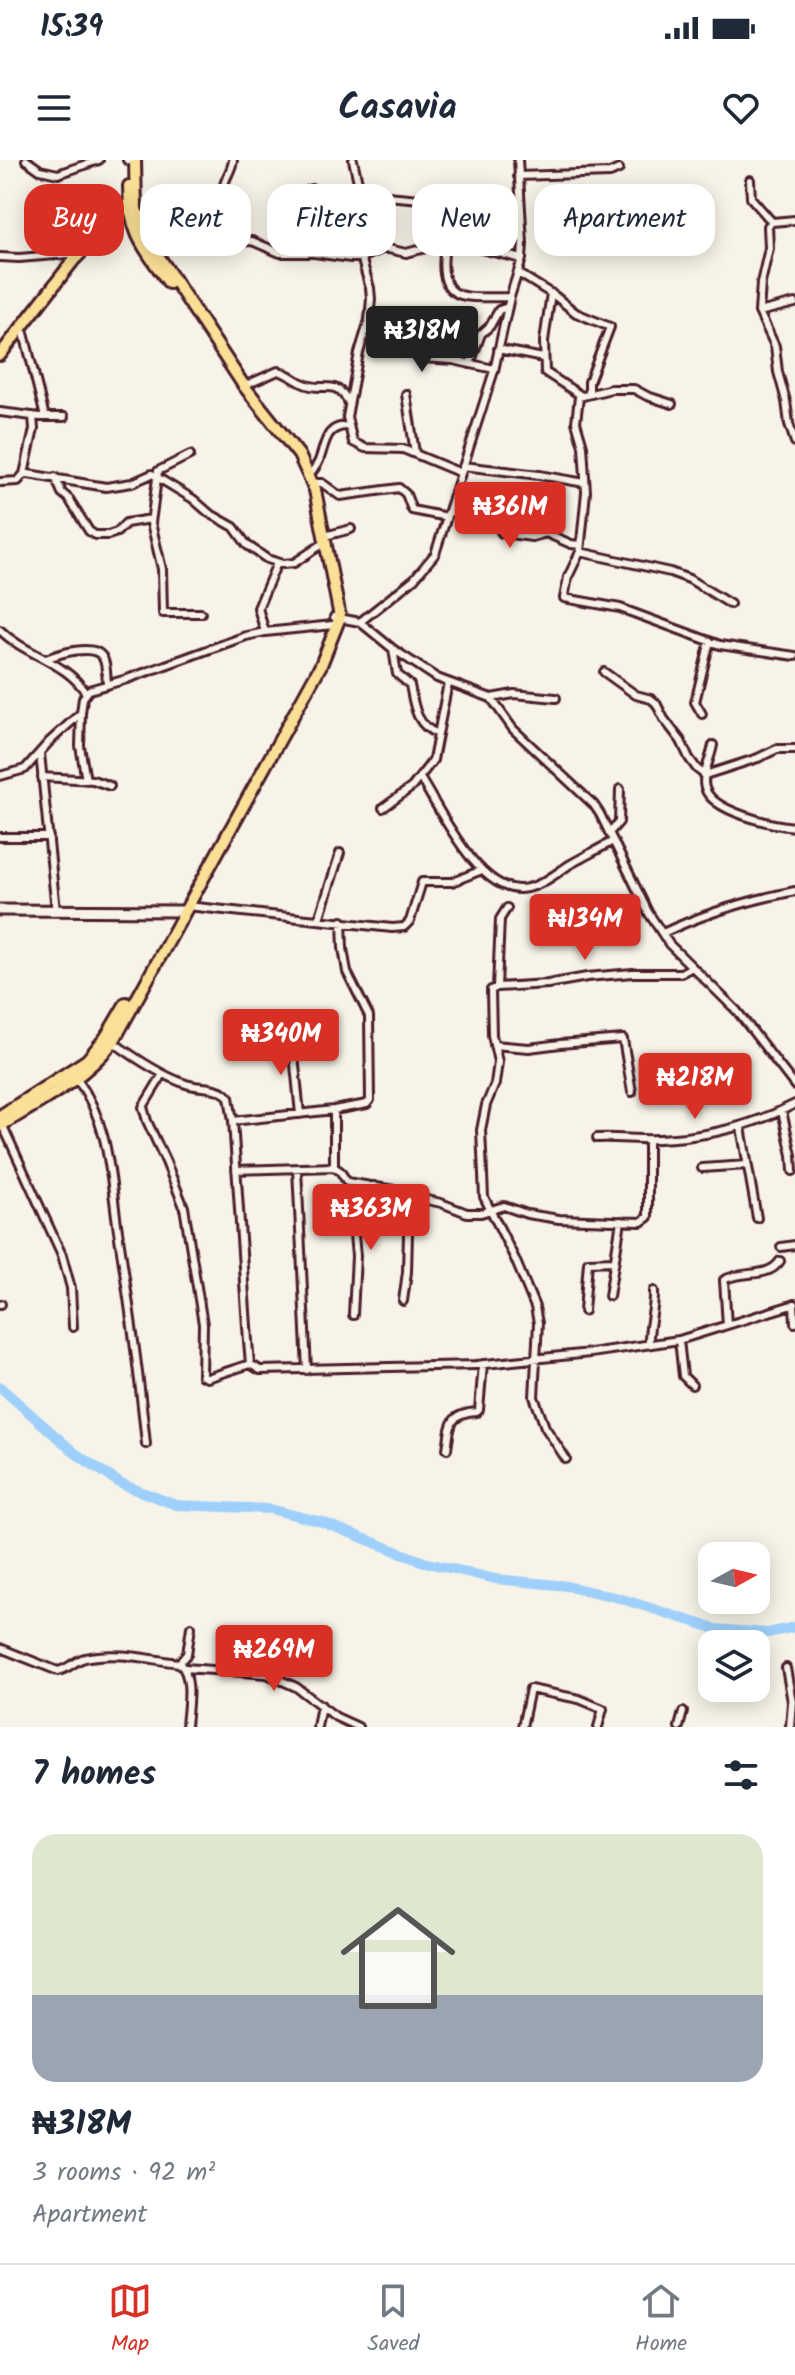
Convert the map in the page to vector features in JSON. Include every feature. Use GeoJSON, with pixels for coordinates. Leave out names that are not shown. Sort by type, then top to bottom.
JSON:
{"type":"FeatureCollection","features":[{"type":"Feature","properties":{"kind":"main road"},"geometry":{"type":"LineString","coordinates":[[1,1122],[77,1079],[113,1042],[182,909],[292,711],[336,620],[310,479],[299,455],[244,386],[146,237],[134,208],[128,160]]}},
{"type":"Feature","properties":{"kind":"main road"},"geometry":{"type":"LineString","coordinates":[[135,160],[134,230],[232,380],[296,462],[323,540]]}},
{"type":"Feature","properties":{"kind":"main road"},"geometry":{"type":"LineString","coordinates":[[124,216],[134,208]]}},
{"type":"Feature","properties":{"kind":"main road"},"geometry":{"type":"LineString","coordinates":[[0,362],[96,242],[134,208]]}},
{"type":"Feature","properties":{"kind":"main road"},"geometry":{"type":"LineString","coordinates":[[0,355],[79,256]]}},
{"type":"Feature","properties":{"kind":"main road"},"geometry":{"type":"LineString","coordinates":[[1,1122],[95,1052],[182,909]]}},
{"type":"Feature","properties":{"kind":"street"},"geometry":{"type":"LineString","coordinates":[[26,160],[40,170],[58,174],[99,160]]}},
{"type":"Feature","properties":{"kind":"street"},"geometry":{"type":"LineString","coordinates":[[224,184],[233,160]]}},
{"type":"Feature","properties":{"kind":"street"},"geometry":{"type":"LineString","coordinates":[[353,160],[360,184]]}},
{"type":"Feature","properties":{"kind":"street"},"geometry":{"type":"LineString","coordinates":[[360,622],[401,591],[435,554],[494,369],[522,259],[518,160]]}},
{"type":"Feature","properties":{"kind":"street"},"geometry":{"type":"LineString","coordinates":[[518,176],[610,173],[619,169]]}},
{"type":"Feature","properties":{"kind":"street"},"geometry":{"type":"LineString","coordinates":[[750,180],[751,198],[772,222]]}},
{"type":"Feature","properties":{"kind":"street"},"geometry":{"type":"LineString","coordinates":[[134,208],[140,209]]}},
{"type":"Feature","properties":{"kind":"street"},"geometry":{"type":"LineString","coordinates":[[795,220],[772,222],[768,226],[769,248],[761,283],[759,312],[775,346],[795,442]]}},
{"type":"Feature","properties":{"kind":"street"},"geometry":{"type":"LineString","coordinates":[[251,241],[287,254],[361,257],[370,288],[368,325],[349,403],[348,426],[353,442],[360,446],[403,449],[462,469],[539,475],[585,483]]}},
{"type":"Feature","properties":{"kind":"street"},"geometry":{"type":"LineString","coordinates":[[0,257],[44,256]]}},
{"type":"Feature","properties":{"kind":"street"},"geometry":{"type":"LineString","coordinates":[[444,256],[445,284],[451,291],[487,299],[510,297]]}},
{"type":"Feature","properties":{"kind":"street"},"geometry":{"type":"LineString","coordinates":[[510,256],[522,259]]}},
{"type":"Feature","properties":{"kind":"street"},"geometry":{"type":"LineString","coordinates":[[518,273],[576,313],[610,327],[589,382],[589,393]]}},
{"type":"Feature","properties":{"kind":"street"},"geometry":{"type":"LineString","coordinates":[[551,293],[543,358],[545,372],[580,395],[611,389],[634,389],[672,404]]}},
{"type":"Feature","properties":{"kind":"street"},"geometry":{"type":"LineString","coordinates":[[759,312],[795,303]]}},
{"type":"Feature","properties":{"kind":"street"},"geometry":{"type":"LineString","coordinates":[[470,364],[481,334],[499,310],[508,307]]}},
{"type":"Feature","properties":{"kind":"street"},"geometry":{"type":"LineString","coordinates":[[368,325],[396,325],[402,340],[424,359],[453,360],[494,369]]}},
{"type":"Feature","properties":{"kind":"street"},"geometry":{"type":"LineString","coordinates":[[24,333],[45,417]]}},
{"type":"Feature","properties":{"kind":"street"},"geometry":{"type":"LineString","coordinates":[[498,349],[543,358]]}},
{"type":"Feature","properties":{"kind":"street"},"geometry":{"type":"LineString","coordinates":[[244,386],[278,371],[305,384],[341,390],[349,403]]}},
{"type":"Feature","properties":{"kind":"street"},"geometry":{"type":"LineString","coordinates":[[406,394],[415,453]]}},
{"type":"Feature","properties":{"kind":"street"},"geometry":{"type":"LineString","coordinates":[[580,395],[576,422],[583,446],[586,492],[580,548],[568,577],[564,598],[620,608],[720,645],[795,656]]}},
{"type":"Feature","properties":{"kind":"street"},"geometry":{"type":"LineString","coordinates":[[787,407],[795,406]]}},
{"type":"Feature","properties":{"kind":"street"},"geometry":{"type":"LineString","coordinates":[[0,412],[64,417]]}},
{"type":"Feature","properties":{"kind":"street"},"geometry":{"type":"LineString","coordinates":[[0,482],[18,481],[24,474],[34,429],[33,416]]}},
{"type":"Feature","properties":{"kind":"street"},"geometry":{"type":"LineString","coordinates":[[348,426],[339,427],[327,435],[310,479],[322,483],[340,496],[399,488],[406,494],[412,510],[494,523],[502,533],[532,537],[546,533],[580,548],[689,579],[730,604]]}},
{"type":"Feature","properties":{"kind":"street"},"geometry":{"type":"LineString","coordinates":[[190,455],[162,468],[156,475],[151,519],[162,569],[163,613],[201,613]]}},
{"type":"Feature","properties":{"kind":"street"},"geometry":{"type":"LineString","coordinates":[[24,474],[106,487],[156,475],[234,527],[247,545],[277,563],[299,561],[323,540],[351,529]]}},
{"type":"Feature","properties":{"kind":"street"},"geometry":{"type":"LineString","coordinates":[[55,477],[60,490],[95,535],[108,535],[117,532],[126,523],[151,519]]}},
{"type":"Feature","properties":{"kind":"street"},"geometry":{"type":"LineString","coordinates":[[265,632],[258,608],[277,563]]}},
{"type":"Feature","properties":{"kind":"street"},"geometry":{"type":"LineString","coordinates":[[86,780],[80,746],[81,713],[89,690],[265,632],[336,620],[360,622],[393,649],[448,683],[491,698],[514,694],[556,698]]}},
{"type":"Feature","properties":{"kind":"street"},"geometry":{"type":"LineString","coordinates":[[0,630],[24,650],[46,659],[70,675],[86,693]]}},
{"type":"Feature","properties":{"kind":"street"},"geometry":{"type":"LineString","coordinates":[[702,714],[695,702],[710,641]]}},
{"type":"Feature","properties":{"kind":"street"},"geometry":{"type":"LineString","coordinates":[[393,649],[397,674],[410,685],[415,712],[424,726],[438,734]]}},
{"type":"Feature","properties":{"kind":"street"},"geometry":{"type":"LineString","coordinates":[[46,659],[78,650],[97,651],[103,657],[107,684]]}},
{"type":"Feature","properties":{"kind":"street"},"geometry":{"type":"LineString","coordinates":[[604,672],[636,695],[656,703],[689,758],[705,775]]}},
{"type":"Feature","properties":{"kind":"street"},"geometry":{"type":"LineString","coordinates":[[383,808],[420,778],[433,760],[448,683]]}},
{"type":"Feature","properties":{"kind":"street"},"geometry":{"type":"LineString","coordinates":[[491,698],[513,729],[594,805],[648,912],[669,944],[737,1011],[794,1084]]}},
{"type":"Feature","properties":{"kind":"street"},"geometry":{"type":"LineString","coordinates":[[0,776],[25,769],[81,713]]}},
{"type":"Feature","properties":{"kind":"street"},"geometry":{"type":"LineString","coordinates":[[713,745],[705,775],[706,792],[734,813],[795,827]]}},
{"type":"Feature","properties":{"kind":"street"},"geometry":{"type":"LineString","coordinates":[[705,775],[777,749],[795,749]]}},
{"type":"Feature","properties":{"kind":"street"},"geometry":{"type":"LineString","coordinates":[[40,753],[56,911]]}},
{"type":"Feature","properties":{"kind":"street"},"geometry":{"type":"LineString","coordinates":[[42,777],[98,781],[110,786]]}},
{"type":"Feature","properties":{"kind":"street"},"geometry":{"type":"LineString","coordinates":[[420,778],[459,842],[497,884],[520,889],[548,880],[613,841]]}},
{"type":"Feature","properties":{"kind":"street"},"geometry":{"type":"LineString","coordinates":[[609,833],[619,822],[620,789]]}},
{"type":"Feature","properties":{"kind":"street"},"geometry":{"type":"LineString","coordinates":[[0,837],[49,837]]}},
{"type":"Feature","properties":{"kind":"street"},"geometry":{"type":"LineString","coordinates":[[319,919],[340,853]]}},
{"type":"Feature","properties":{"kind":"street"},"geometry":{"type":"LineString","coordinates":[[0,910],[182,909],[342,921],[392,928],[404,927],[410,921],[422,882],[452,882],[482,870]]}},
{"type":"Feature","properties":{"kind":"street"},"geometry":{"type":"LineString","coordinates":[[663,933],[739,905],[795,891]]}},
{"type":"Feature","properties":{"kind":"street"},"geometry":{"type":"LineString","coordinates":[[497,987],[500,919],[507,908]]}},
{"type":"Feature","properties":{"kind":"street"},"geometry":{"type":"LineString","coordinates":[[233,1121],[334,1110],[367,1104],[370,1100],[369,1016],[347,972],[342,921]]}},
{"type":"Feature","properties":{"kind":"street"},"geometry":{"type":"LineString","coordinates":[[566,1459],[538,1411],[534,1389],[538,1323],[535,1307],[484,1197],[481,1143],[486,1105],[495,1084],[498,1062],[491,990],[617,974],[681,973],[692,967]]}},
{"type":"Feature","properties":{"kind":"street"},"geometry":{"type":"LineString","coordinates":[[292,1036],[300,1114]]}},
{"type":"Feature","properties":{"kind":"street"},"geometry":{"type":"LineString","coordinates":[[494,1045],[529,1048],[623,1039],[632,1092]]}},
{"type":"Feature","properties":{"kind":"street"},"geometry":{"type":"LineString","coordinates":[[113,1042],[163,1074],[190,1085],[225,1092],[232,1107],[250,1364]]}},
{"type":"Feature","properties":{"kind":"street"},"geometry":{"type":"LineString","coordinates":[[163,1074],[146,1101],[144,1112],[184,1207],[203,1324],[202,1376],[207,1378],[250,1364],[260,1370],[307,1370],[483,1364],[590,1353],[679,1340],[795,1304],[795,1323]]}},
{"type":"Feature","properties":{"kind":"street"},"geometry":{"type":"LineString","coordinates":[[77,1079],[94,1106],[107,1148],[135,1336],[146,1444]]}},
{"type":"Feature","properties":{"kind":"street"},"geometry":{"type":"LineString","coordinates":[[597,1138],[648,1140],[698,1136],[741,1127],[795,1104]]}},
{"type":"Feature","properties":{"kind":"street"},"geometry":{"type":"LineString","coordinates":[[334,1110],[334,1167]]}},
{"type":"Feature","properties":{"kind":"street"},"geometry":{"type":"LineString","coordinates":[[782,1111],[793,1171]]}},
{"type":"Feature","properties":{"kind":"street"},"geometry":{"type":"LineString","coordinates":[[1,1122],[62,1255],[71,1288],[73,1327]]}},
{"type":"Feature","properties":{"kind":"street"},"geometry":{"type":"LineString","coordinates":[[741,1127],[757,1218]]}},
{"type":"Feature","properties":{"kind":"street"},"geometry":{"type":"LineString","coordinates":[[236,1170],[334,1167],[347,1182],[394,1190],[467,1213],[481,1213],[504,1206],[527,1214],[559,1219],[641,1222],[648,1217],[648,1140]]}},
{"type":"Feature","properties":{"kind":"street"},"geometry":{"type":"LineString","coordinates":[[702,1168],[747,1165]]}},
{"type":"Feature","properties":{"kind":"street"},"geometry":{"type":"LineString","coordinates":[[297,1169],[307,1370]]}},
{"type":"Feature","properties":{"kind":"street"},"geometry":{"type":"LineString","coordinates":[[353,1315],[354,1235],[359,1208],[374,1186]]}},
{"type":"Feature","properties":{"kind":"street"},"geometry":{"type":"LineString","coordinates":[[403,1301],[409,1196]]}},
{"type":"Feature","properties":{"kind":"street"},"geometry":{"type":"LineString","coordinates":[[609,1296],[621,1221]]}},
{"type":"Feature","properties":{"kind":"street"},"geometry":{"type":"LineString","coordinates":[[781,1247],[795,1245]]}},
{"type":"Feature","properties":{"kind":"street"},"geometry":{"type":"LineString","coordinates":[[584,1311],[588,1262],[614,1261]]}},
{"type":"Feature","properties":{"kind":"street"},"geometry":{"type":"LineString","coordinates":[[727,1325],[724,1280],[740,1274],[771,1270],[780,1261]]}},
{"type":"Feature","properties":{"kind":"street"},"geometry":{"type":"LineString","coordinates":[[649,1344],[648,1330],[655,1310],[654,1291]]}},
{"type":"Feature","properties":{"kind":"street"},"geometry":{"type":"LineString","coordinates":[[679,1340],[683,1376],[692,1385]]}},
{"type":"Feature","properties":{"kind":"street"},"geometry":{"type":"LineString","coordinates":[[447,1449],[453,1419],[461,1413],[479,1410],[483,1364]]}},
{"type":"Feature","properties":{"kind":"street"},"geometry":{"type":"LineString","coordinates":[[186,1727],[188,1684],[182,1666],[191,1627]]}},
{"type":"Feature","properties":{"kind":"street"},"geometry":{"type":"LineString","coordinates":[[0,1648],[58,1671],[67,1670],[81,1658],[119,1654],[182,1666],[267,1674],[296,1687],[336,1717],[358,1727]]}},
{"type":"Feature","properties":{"kind":"street"},"geometry":{"type":"LineString","coordinates":[[786,1668],[792,1702],[790,1727]]}},
{"type":"Feature","properties":{"kind":"street"},"geometry":{"type":"LineString","coordinates":[[522,1727],[530,1689],[579,1699],[603,1709],[598,1727]]}},
{"type":"Feature","properties":{"kind":"street"},"geometry":{"type":"LineString","coordinates":[[317,1727],[321,1705]]}},
{"type":"Feature","properties":{"kind":"street"},"geometry":{"type":"LineString","coordinates":[[679,1727],[683,1712]]}},
{"type":"Feature","properties":{"kind":"waterway"},"geometry":{"type":"LineString","coordinates":[[0,1387],[75,1453],[121,1484],[176,1505],[270,1509],[322,1522],[424,1562],[495,1579],[567,1586],[619,1598],[716,1629],[768,1633],[795,1627]]}}]}
